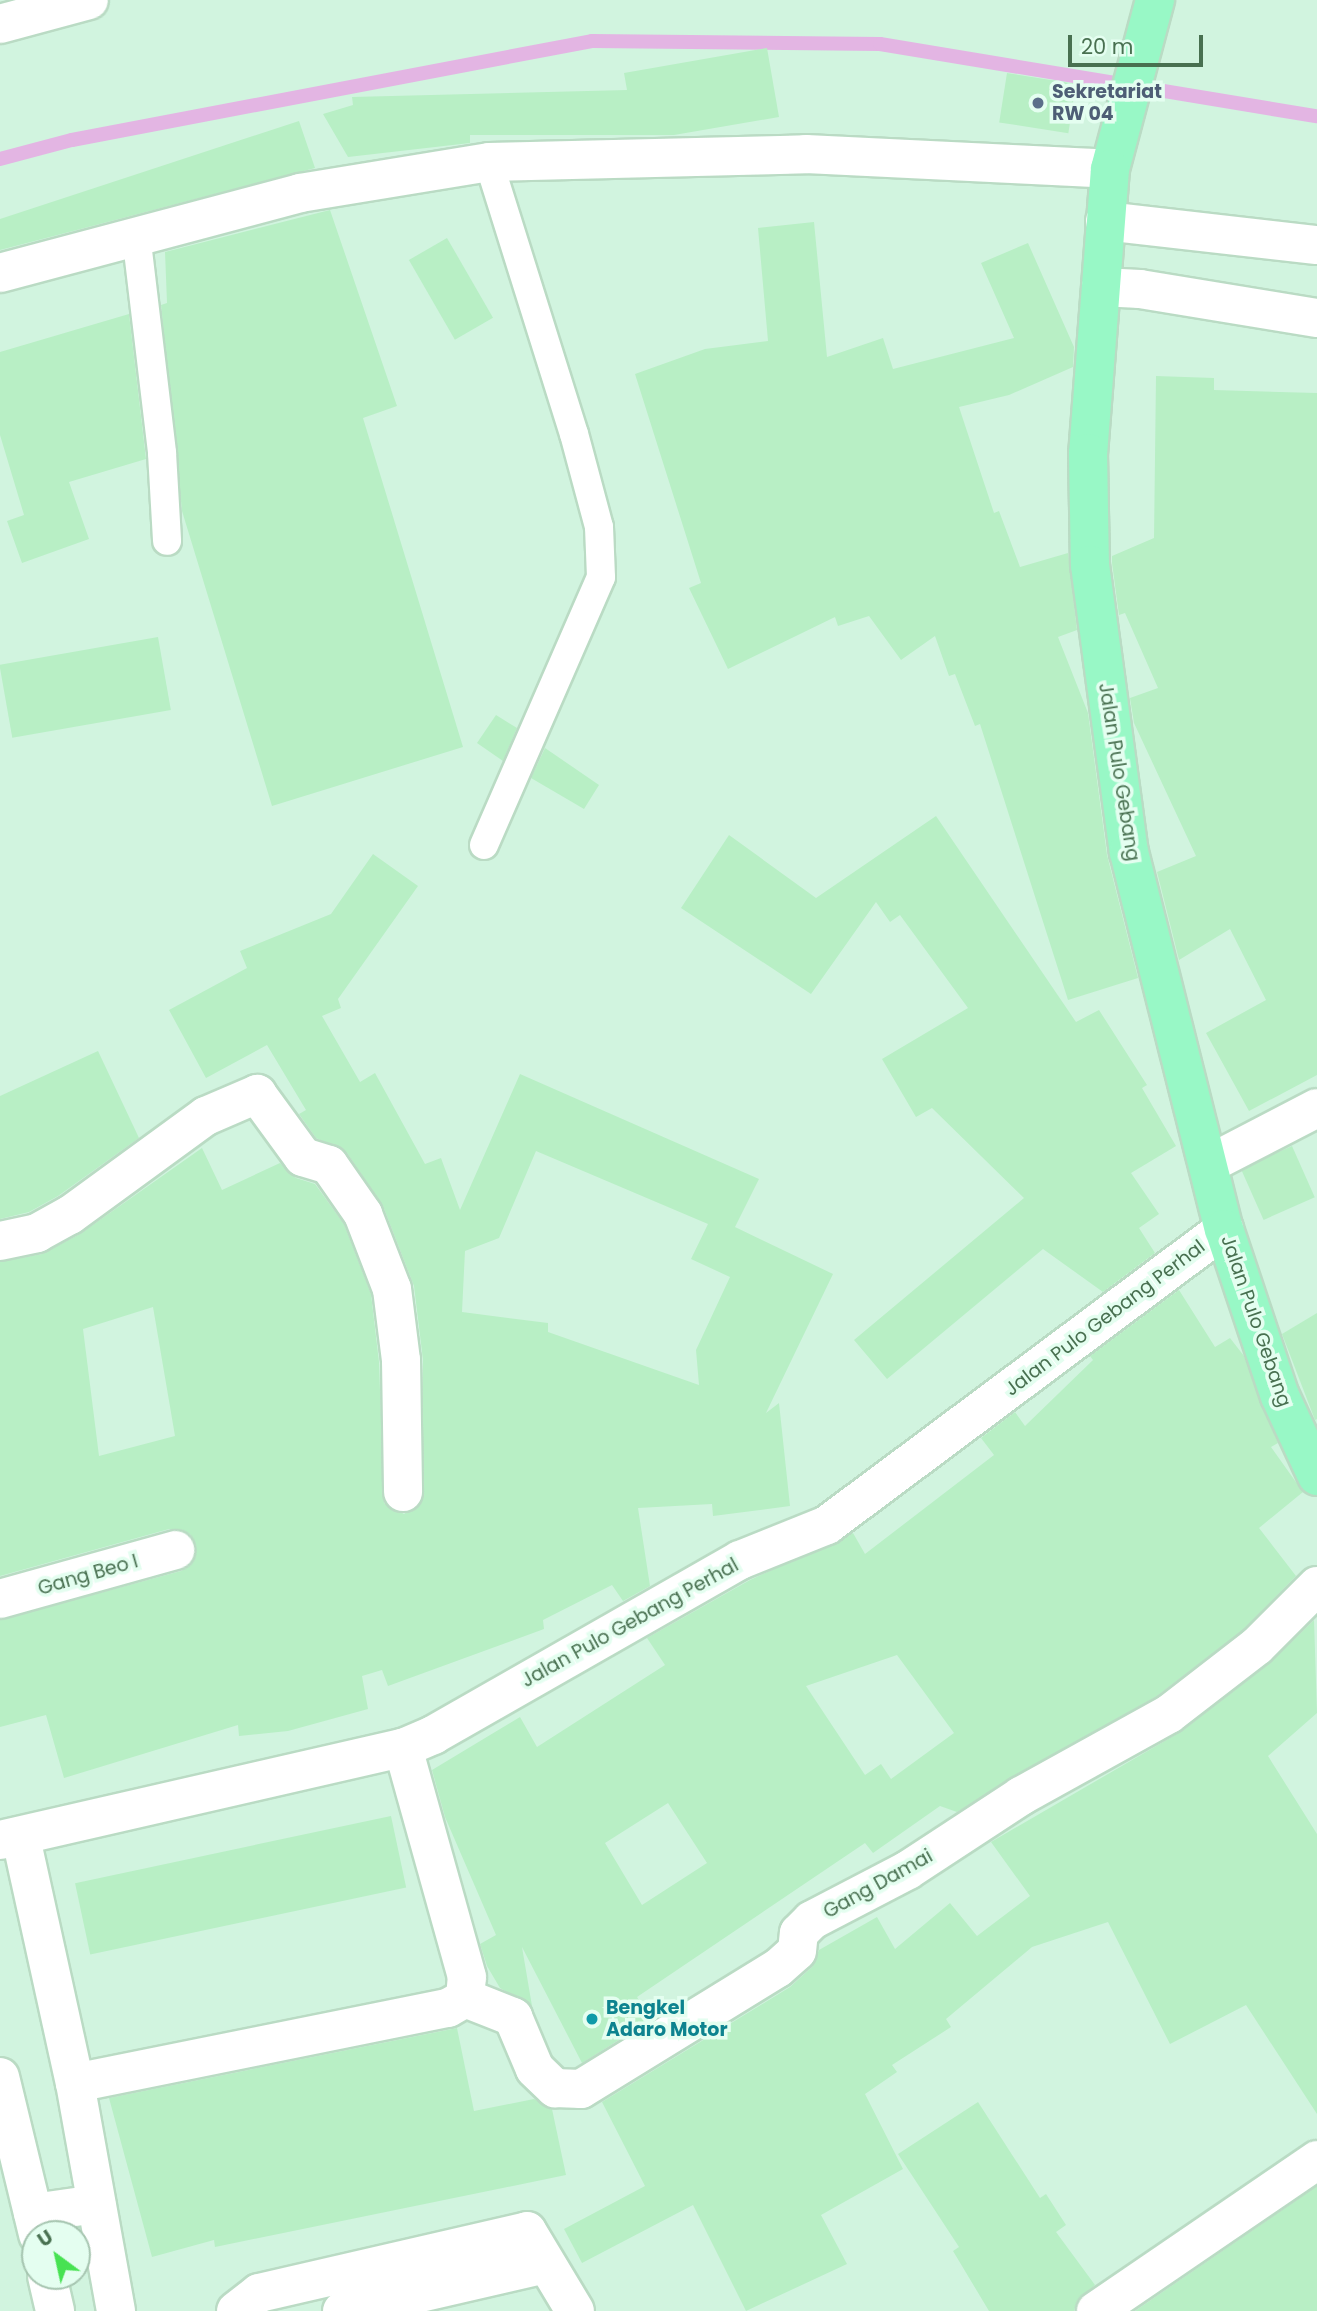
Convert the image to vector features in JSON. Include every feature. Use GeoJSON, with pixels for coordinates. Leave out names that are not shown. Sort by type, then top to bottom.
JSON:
{"type":"FeatureCollection","features":[{"type":"Feature","properties":{"kind":"main road","name":"Jalan Pulo Gebang"},"geometry":{"type":"LineString","coordinates":[[1154,3],[1118,125],[1105,220],[1086,512],[1104,679],[1129,852],[1211,1163],[1224,1229],[1280,1396],[1317,1476]]}},
{"type":"Feature","properties":{"kind":"street"},"geometry":{"type":"LineString","coordinates":[[0,24],[89,0]]}},
{"type":"Feature","properties":{"kind":"street"},"geometry":{"type":"LineString","coordinates":[[0,273],[135,234],[339,185],[489,162],[793,154],[1110,169]]}},
{"type":"Feature","properties":{"kind":"street"},"geometry":{"type":"LineString","coordinates":[[1105,220],[1317,245]]}},
{"type":"Feature","properties":{"kind":"street"},"geometry":{"type":"LineString","coordinates":[[1101,287],[1140,289],[1317,318]]}},
{"type":"Feature","properties":{"kind":"street"},"geometry":{"type":"LineString","coordinates":[[0,1241],[37,1233],[70,1215],[206,1116],[257,1094],[303,1157],[330,1165],[363,1214],[392,1289],[401,1360],[403,1492]]}},
{"type":"Feature","properties":{"kind":"street"},"geometry":{"type":"LineString","coordinates":[[1211,1163],[1317,1108]]}},
{"type":"Feature","properties":{"kind":"street","name":"Jalan Pulo Gebang Perhal"},"geometry":{"type":"LineString","coordinates":[[10,1839],[403,1748],[740,1560],[827,1525],[1224,1229]]}},
{"type":"Feature","properties":{"kind":"street","name":"Gang Beo I"},"geometry":{"type":"LineString","coordinates":[[0,1599],[175,1550]]}},
{"type":"Feature","properties":{"kind":"street","name":"Gang Damai"},"geometry":{"type":"LineString","coordinates":[[465,1998],[513,2017],[535,2069],[555,2088],[581,2089],[778,1968],[797,1951],[799,1933],[812,1920],[908,1870],[1021,1796],[1168,1714],[1256,1646],[1317,1586]]}},
{"type":"Feature","properties":{"kind":"street"},"geometry":{"type":"LineString","coordinates":[[75,2083],[448,2008],[465,1998],[467,1977],[403,1748]]}},
{"type":"Feature","properties":{"kind":"street"},"geometry":{"type":"LineString","coordinates":[[10,1839],[75,2083],[116,2311]]}},
{"type":"Feature","properties":{"kind":"street"},"geometry":{"type":"LineString","coordinates":[[0,2077],[34,2220]]}},
{"type":"Feature","properties":{"kind":"street"},"geometry":{"type":"LineString","coordinates":[[1096,2311],[1317,2160]]}},
{"type":"Feature","properties":{"kind":"street"},"geometry":{"type":"LineString","coordinates":[[47,2220],[96,2204]]}},
{"type":"Feature","properties":{"kind":"street"},"geometry":{"type":"LineString","coordinates":[[236,2311],[259,2293],[527,2231],[575,2311]]}},
{"type":"Feature","properties":{"kind":"street"},"geometry":{"type":"LineString","coordinates":[[342,2311],[397,2304],[545,2264]]}},
{"type":"Feature","properties":{"kind":"street"},"geometry":{"type":"LineString","coordinates":[[50,2290],[55,2311]]}},
{"type":"Feature","properties":{"kind":"lane"},"geometry":{"type":"LineString","coordinates":[[484,845],[601,577],[598,527],[574,434],[489,162]]}},
{"type":"Feature","properties":{"kind":"lane"},"geometry":{"type":"LineString","coordinates":[[135,234],[162,453],[167,541]]}},
{"type":"Feature","properties":{"kind":"shaded area"},"geometry":{"type":"Polygon","coordinates":[[[0,0],[1317,0],[1317,2311],[0,2311],[0,0]]]}},
{"type":"Feature","properties":{"kind":"building"},"geometry":{"type":"Polygon","coordinates":[[[767,48],[779,117],[674,135],[470,135],[470,143],[348,157],[323,114],[353,105],[352,97],[627,90],[624,73],[767,48]]]}},
{"type":"Feature","properties":{"kind":"building","name":"Sekretariat RW 04"},"geometry":{"type":"Polygon","coordinates":[[[1007,73],[1076,84],[1068,133],[999,122],[1007,73]]]}},
{"type":"Feature","properties":{"kind":"building"},"geometry":{"type":"Polygon","coordinates":[[[299,121],[315,168],[0,250],[0,219],[299,121]]]}},
{"type":"Feature","properties":{"kind":"building"},"geometry":{"type":"Polygon","coordinates":[[[330,210],[397,406],[363,418],[463,747],[272,806],[182,511],[161,305],[167,303],[165,252],[330,210]]]}},
{"type":"Feature","properties":{"kind":"building"},"geometry":{"type":"Polygon","coordinates":[[[814,222],[827,357],[883,338],[893,369],[1014,338],[981,263],[1028,243],[1074,347],[1073,367],[1009,395],[959,407],[994,513],[999,511],[1020,567],[1068,553],[1077,630],[1058,637],[1088,713],[1107,855],[1138,978],[1068,1000],[980,724],[975,726],[955,674],[949,676],[935,636],[901,660],[869,616],[838,626],[835,617],[728,669],[689,588],[701,583],[635,374],[705,349],[768,341],[758,228],[814,222]]]}},
{"type":"Feature","properties":{"kind":"building"},"geometry":{"type":"Polygon","coordinates":[[[447,238],[493,318],[455,340],[409,260],[447,238]]]}},
{"type":"Feature","properties":{"kind":"building"},"geometry":{"type":"Polygon","coordinates":[[[129,314],[146,459],[69,482],[89,539],[22,563],[7,521],[24,515],[0,435],[0,352],[129,314]]]}},
{"type":"Feature","properties":{"kind":"building"},"geometry":{"type":"Polygon","coordinates":[[[1156,376],[1214,378],[1214,390],[1317,393],[1317,1075],[1249,1111],[1206,1033],[1266,1000],[1230,929],[1179,960],[1157,872],[1196,856],[1134,723],[1130,698],[1158,688],[1125,613],[1119,615],[1112,563],[1112,556],[1154,538],[1156,376]]]}},
{"type":"Feature","properties":{"kind":"building"},"geometry":{"type":"Polygon","coordinates":[[[158,637],[171,710],[12,738],[0,665],[158,637]]]}},
{"type":"Feature","properties":{"kind":"building"},"geometry":{"type":"Polygon","coordinates":[[[496,715],[517,728],[503,761],[477,743],[496,715]]]}},
{"type":"Feature","properties":{"kind":"building"},"geometry":{"type":"Polygon","coordinates":[[[545,748],[599,785],[584,809],[531,778],[545,748]]]}},
{"type":"Feature","properties":{"kind":"building"},"geometry":{"type":"Polygon","coordinates":[[[936,816],[1076,1022],[1099,1010],[1147,1085],[1142,1088],[1176,1146],[1131,1173],[1159,1214],[1139,1228],[1155,1253],[1103,1292],[1043,1249],[887,1379],[854,1340],[1024,1198],[932,1108],[916,1117],[882,1059],[968,1008],[900,915],[890,922],[876,902],[811,994],[681,908],[729,835],[816,898],[936,816]]]}},
{"type":"Feature","properties":{"kind":"building"},"geometry":{"type":"Polygon","coordinates":[[[373,854],[418,886],[338,999],[341,1008],[322,1016],[360,1082],[375,1073],[425,1164],[441,1158],[460,1210],[520,1074],[759,1179],[735,1227],[833,1274],[766,1413],[779,1403],[790,1506],[713,1516],[712,1504],[638,1508],[650,1586],[623,1601],[612,1585],[543,1620],[544,1629],[388,1686],[382,1670],[362,1676],[368,1709],[288,1731],[239,1736],[238,1725],[64,1778],[46,1715],[0,1727],[0,1620],[181,1571],[191,1565],[196,1545],[190,1534],[169,1529],[0,1576],[0,1262],[42,1254],[80,1234],[202,1148],[222,1190],[280,1163],[296,1178],[315,1184],[344,1224],[371,1294],[379,1362],[384,1503],[404,1514],[422,1502],[423,1360],[414,1286],[383,1206],[347,1153],[316,1138],[299,1114],[306,1110],[267,1045],[206,1078],[169,1010],[247,968],[240,951],[331,914],[373,854]],[[536,1151],[499,1238],[465,1251],[462,1312],[548,1323],[548,1332],[699,1385],[696,1350],[730,1277],[691,1259],[708,1224],[536,1151]],[[153,1307],[83,1329],[99,1456],[175,1436],[153,1307]]]}},
{"type":"Feature","properties":{"kind":"building"},"geometry":{"type":"Polygon","coordinates":[[[98,1051],[139,1138],[58,1196],[29,1212],[0,1219],[0,1096],[98,1051]]]}},
{"type":"Feature","properties":{"kind":"building"},"geometry":{"type":"Polygon","coordinates":[[[1292,1146],[1315,1197],[1264,1220],[1241,1169],[1292,1146]]]}},
{"type":"Feature","properties":{"kind":"building"},"geometry":{"type":"Polygon","coordinates":[[[1179,1290],[1215,1347],[1230,1338],[1244,1356],[1278,1443],[1271,1447],[1303,1492],[1259,1528],[1296,1576],[1243,1630],[1157,1696],[957,1812],[940,1806],[873,1853],[865,1843],[637,1997],[651,2020],[582,2063],[522,1947],[532,2006],[500,1988],[487,1966],[480,1944],[496,1935],[445,1817],[432,1770],[520,1717],[537,1747],[665,1665],[647,1638],[750,1580],[853,1533],[865,1554],[994,1455],[981,1438],[1015,1412],[1025,1426],[1093,1360],[1090,1356],[1179,1290]],[[897,1655],[806,1686],[865,1775],[881,1764],[891,1779],[954,1733],[897,1655]],[[668,1803],[605,1843],[642,1905],[707,1863],[668,1803]]]}},
{"type":"Feature","properties":{"kind":"building"},"geometry":{"type":"Polygon","coordinates":[[[1317,1313],[1317,1419],[1315,1420],[1282,1334],[1317,1313]]]}},
{"type":"Feature","properties":{"kind":"building"},"geometry":{"type":"Polygon","coordinates":[[[1314,1620],[1317,1713],[1268,1756],[1317,1834],[1317,2114],[1246,2005],[1170,2044],[1108,1922],[1032,1947],[946,2019],[951,2027],[892,2065],[897,2072],[865,2094],[903,2169],[821,2215],[847,2264],[746,2311],[693,2205],[582,2263],[564,2229],[645,2186],[602,2102],[790,1987],[812,1967],[819,1950],[877,1917],[895,1949],[950,1903],[977,1936],[1030,1896],[991,1842],[1182,1731],[1270,1663],[1314,1620]]]}},
{"type":"Feature","properties":{"kind":"building"},"geometry":{"type":"Polygon","coordinates":[[[391,1816],[406,1887],[90,1955],[75,1883],[391,1816]]]}},
{"type":"Feature","properties":{"kind":"building"},"geometry":{"type":"Polygon","coordinates":[[[457,2028],[474,2111],[534,2099],[552,2109],[566,2175],[215,2247],[214,2240],[152,2257],[109,2098],[457,2028]]]}},
{"type":"Feature","properties":{"kind":"building"},"geometry":{"type":"Polygon","coordinates":[[[978,2102],[1040,2198],[1046,2194],[1066,2225],[1056,2232],[1095,2285],[1077,2301],[1074,2311],[989,2311],[953,2251],[959,2247],[898,2154],[978,2102]]]}},
{"type":"Feature","properties":{"kind":"building"},"geometry":{"type":"Polygon","coordinates":[[[1317,2186],[1317,2311],[1135,2311],[1317,2186]]]}},
{"type":"Feature","properties":{"kind":"waterway"},"geometry":{"type":"LineString","coordinates":[[0,159],[72,140],[592,41],[880,44],[1317,116]]}},
{"type":"Feature","properties":{"kind":"place","name":"Sekretariat RW 04"},"geometry":{"type":"Point","coordinates":[1038,103]}},
{"type":"Feature","properties":{"kind":"place","name":"Bengkel Adaro Motor"},"geometry":{"type":"Point","coordinates":[592,2019]}}]}
